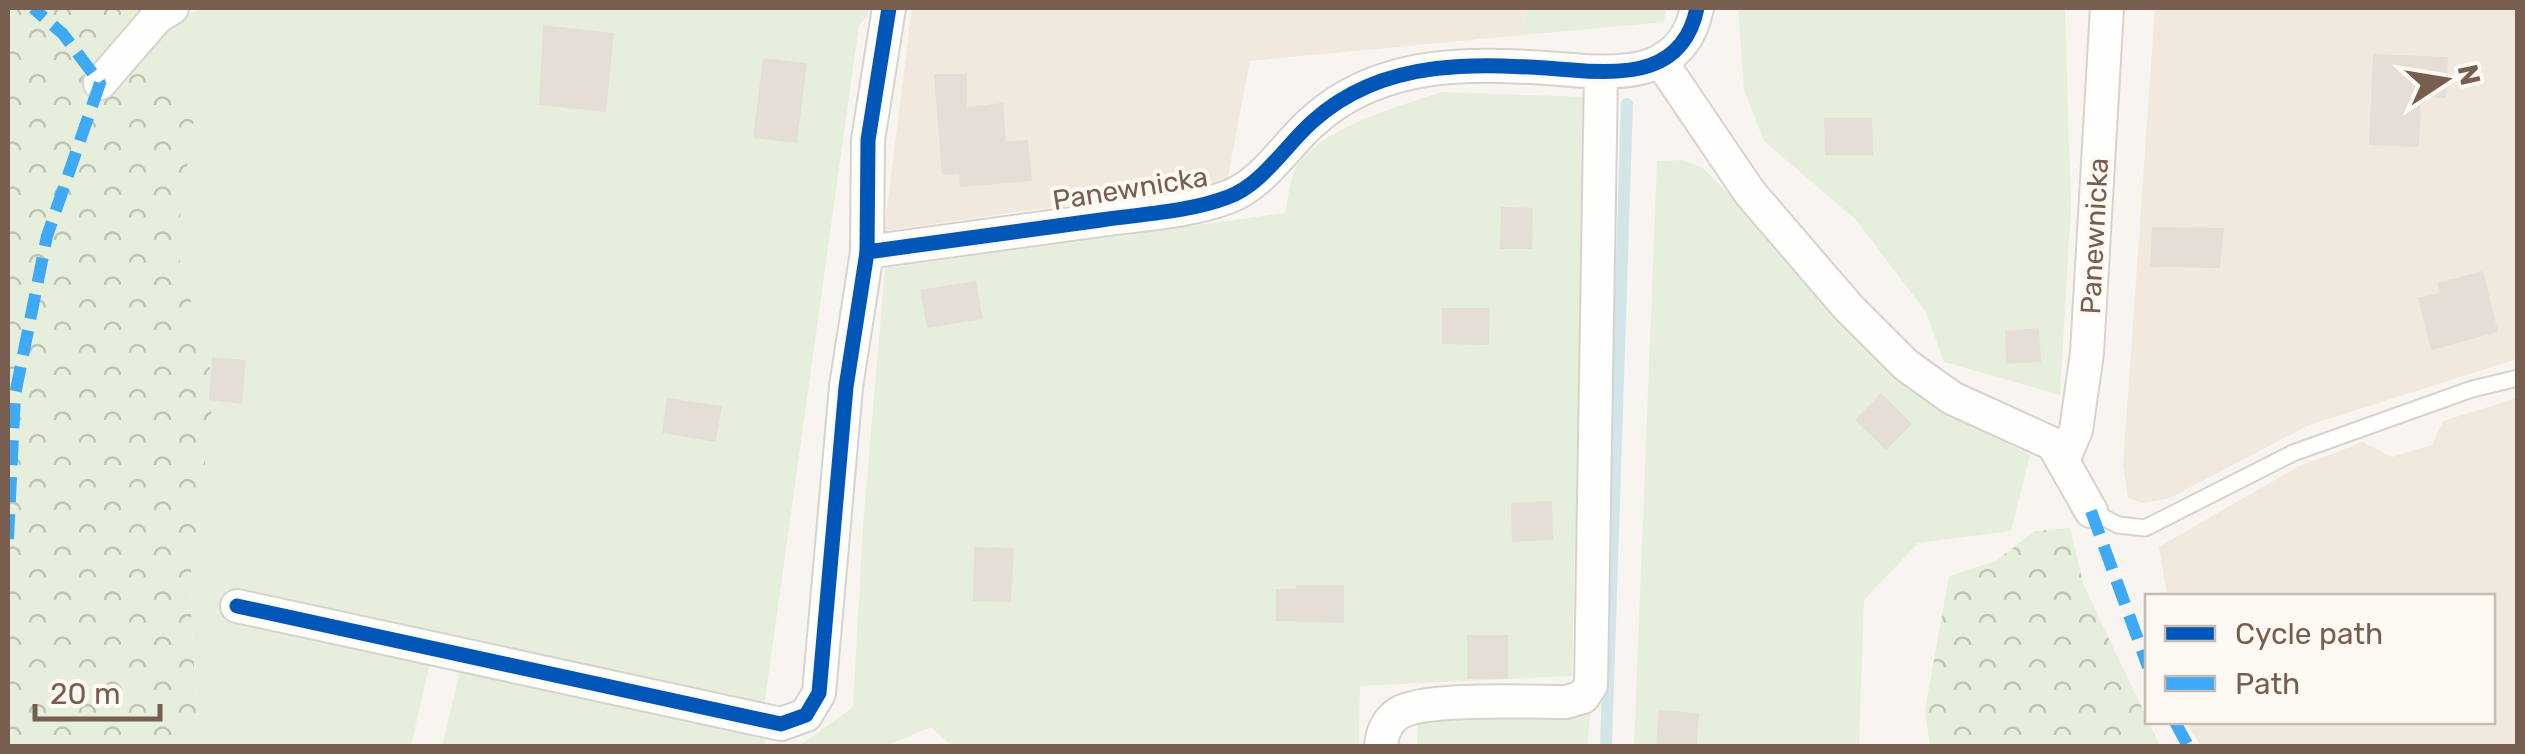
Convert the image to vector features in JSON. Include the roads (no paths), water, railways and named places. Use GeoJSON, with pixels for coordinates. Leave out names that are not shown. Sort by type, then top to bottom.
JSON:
{"type":"FeatureCollection","features":[{"type":"Feature","properties":{"kind":"street"},"geometry":{"type":"LineString","coordinates":[[100,83],[158,16],[172,8]]}},
{"type":"Feature","properties":{"kind":"street"},"geometry":{"type":"LineString","coordinates":[[237,606],[781,724],[806,715],[819,693],[846,387],[867,252],[868,140],[889,8]]}},
{"type":"Feature","properties":{"kind":"street"},"geometry":{"type":"LineString","coordinates":[[1697,8],[1684,44],[1662,63],[1750,193],[1906,366],[1952,398],[2053,444],[2092,511]]}},
{"type":"Feature","properties":{"kind":"street","name":"Panewnicka"},"geometry":{"type":"LineString","coordinates":[[2063,462],[2076,430],[2086,353],[2107,8]]}},
{"type":"Feature","properties":{"kind":"street","name":"Panewnicka"},"geometry":{"type":"LineString","coordinates":[[867,252],[1150,213],[1229,197],[1257,178],[1349,92],[1390,75],[1452,66],[1621,75],[1662,63]]}},
{"type":"Feature","properties":{"kind":"street"},"geometry":{"type":"LineString","coordinates":[[1380,746],[1382,732],[1398,713],[1422,705],[1566,702],[1582,697],[1592,685],[1601,73]]}},
{"type":"Feature","properties":{"kind":"lane"},"geometry":{"type":"LineString","coordinates":[[2092,511],[2118,525],[2145,528],[2293,453],[2472,389],[2518,378]]}},
{"type":"Feature","properties":{"kind":"waterway"},"geometry":{"type":"LineString","coordinates":[[1606,746],[1627,104]]}}]}
